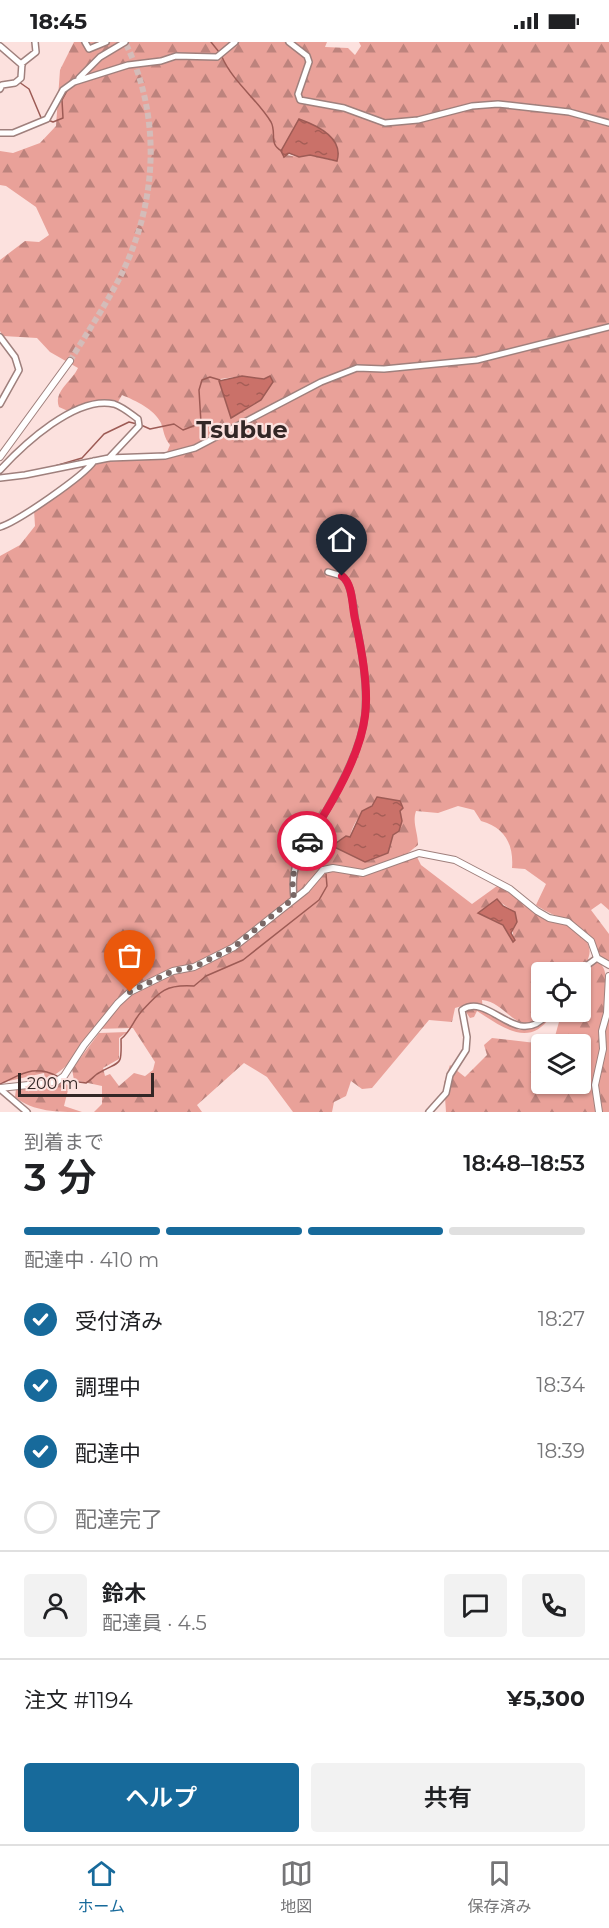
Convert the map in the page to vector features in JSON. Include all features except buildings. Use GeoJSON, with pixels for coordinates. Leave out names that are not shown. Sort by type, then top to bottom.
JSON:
{"type":"FeatureCollection","features":[{"type":"Feature","properties":{"kind":"street"},"geometry":{"type":"LineString","coordinates":[[0,88],[8,82],[17,82],[22,73],[22,65],[36,51],[35,42]]}},
{"type":"Feature","properties":{"kind":"street"},"geometry":{"type":"LineString","coordinates":[[85,42],[89,49],[106,42]]}},
{"type":"Feature","properties":{"kind":"street"},"geometry":{"type":"LineString","coordinates":[[0,133],[13,133],[47,119],[63,90],[76,81],[100,57],[125,42]]}},
{"type":"Feature","properties":{"kind":"street"},"geometry":{"type":"LineString","coordinates":[[76,81],[128,65],[162,61],[176,56],[217,57],[235,42]]}},
{"type":"Feature","properties":{"kind":"street"},"geometry":{"type":"LineString","coordinates":[[289,42],[308,56],[309,62],[298,94],[300,100],[344,108],[376,121],[399,123],[472,106],[512,104],[569,112],[609,123]]}},
{"type":"Feature","properties":{"kind":"street"},"geometry":{"type":"LineString","coordinates":[[0,46],[22,65]]}},
{"type":"Feature","properties":{"kind":"street"},"geometry":{"type":"LineString","coordinates":[[3,477],[109,458],[165,456],[195,448],[321,382],[357,368],[384,369],[477,360],[609,327]]}},
{"type":"Feature","properties":{"kind":"street"},"geometry":{"type":"LineString","coordinates":[[0,337],[15,357],[19,370],[0,404]]}},
{"type":"Feature","properties":{"kind":"street"},"geometry":{"type":"LineString","coordinates":[[1,456],[70,361]]}},
{"type":"Feature","properties":{"kind":"street"},"geometry":{"type":"LineString","coordinates":[[0,470],[50,423],[86,408],[107,404],[117,405],[138,419],[139,424],[109,458]]}},
{"type":"Feature","properties":{"kind":"street"},"geometry":{"type":"LineString","coordinates":[[0,527],[20,519],[83,473],[94,461]]}},
{"type":"Feature","properties":{"kind":"street"},"geometry":{"type":"LineString","coordinates":[[294,898],[292,878],[295,864],[332,800],[354,752],[365,717],[361,651],[349,588],[342,576],[328,572]]}},
{"type":"Feature","properties":{"kind":"street"},"geometry":{"type":"LineString","coordinates":[[0,1089],[56,1082],[64,1076],[84,1045],[123,997],[173,971],[194,967],[234,947],[306,890],[323,870],[333,868],[363,873],[411,855],[428,853],[467,864],[510,889],[549,918],[568,922],[591,941],[597,958],[609,965],[607,1013],[602,1030],[603,1049],[595,1085],[599,1112]]}},
{"type":"Feature","properties":{"kind":"street"},"geometry":{"type":"LineString","coordinates":[[591,962],[597,958]]}},
{"type":"Feature","properties":{"kind":"street"},"geometry":{"type":"LineString","coordinates":[[429,1112],[446,1093],[450,1075],[466,1050],[467,1037],[462,1010],[468,1006],[480,1007],[520,1026],[540,1022]]}},
{"type":"Feature","properties":{"kind":"street"},"geometry":{"type":"LineString","coordinates":[[0,1089],[27,1112]]}},
{"type":"Feature","properties":{"kind":"green space"},"geometry":{"type":"Polygon","coordinates":[[[74,42],[327,42],[325,47],[348,48],[355,55],[361,46],[359,42],[609,42],[609,910],[601,903],[591,910],[609,934],[609,961],[598,956],[580,927],[536,905],[546,884],[525,869],[512,868],[511,851],[506,838],[496,828],[481,821],[474,810],[458,806],[438,813],[416,811],[418,845],[408,853],[409,858],[417,857],[421,865],[472,904],[497,886],[533,910],[571,927],[587,941],[590,949],[588,959],[593,963],[597,961],[603,967],[606,990],[609,991],[609,1112],[446,1112],[444,1083],[450,1065],[465,1077],[487,1055],[484,1045],[492,1038],[531,1042],[531,1094],[591,1094],[591,1034],[556,1034],[559,1022],[591,1022],[591,962],[531,962],[532,1022],[529,1023],[514,1019],[500,1007],[482,1000],[483,1011],[519,1030],[547,1022],[537,1030],[527,1033],[518,1032],[498,1024],[477,1011],[474,1017],[470,1018],[462,1006],[455,1008],[452,1022],[429,1020],[372,1088],[362,1089],[351,1081],[346,1096],[334,1102],[332,1112],[293,1112],[267,1077],[244,1063],[197,1105],[202,1112],[94,1112],[102,1104],[102,1086],[74,1080],[72,1069],[99,1033],[127,1032],[119,1038],[119,1059],[103,1068],[105,1076],[110,1074],[119,1086],[134,1073],[145,1076],[153,1070],[155,1062],[133,1028],[94,1029],[67,1065],[53,1076],[45,1078],[44,1073],[0,1083],[0,556],[20,545],[35,526],[34,510],[78,480],[96,462],[164,459],[170,445],[158,418],[139,403],[122,395],[118,402],[83,406],[68,411],[59,407],[61,391],[78,368],[50,352],[37,338],[3,336],[0,331],[0,260],[25,241],[39,242],[49,235],[36,207],[6,186],[0,185],[0,151],[13,153],[40,143],[56,126],[60,70],[74,42]],[[322,129],[286,155],[299,157],[310,155],[334,161],[338,158],[338,148],[322,129]],[[242,376],[220,379],[231,417],[261,400],[264,379],[242,376]],[[389,799],[369,807],[355,823],[350,837],[337,841],[369,861],[388,853],[393,835],[399,831],[400,801],[389,799]],[[500,902],[486,917],[503,925],[514,942],[510,909],[500,902]]]}},
{"type":"Feature","properties":{"kind":"green space"},"geometry":{"type":"Polygon","coordinates":[[[61,1081],[69,1086],[64,1106],[82,1112],[38,1108],[15,1097],[16,1089],[49,1086],[61,1081]]]}},
{"type":"Feature","properties":{"kind":"water"},"geometry":{"type":"Polygon","coordinates":[[[299,119],[320,129],[333,139],[338,153],[337,161],[310,155],[299,157],[289,153],[284,157],[281,151],[299,119]]]}},
{"type":"Feature","properties":{"kind":"water"},"geometry":{"type":"Polygon","coordinates":[[[242,376],[264,379],[270,376],[273,382],[261,400],[231,418],[219,381],[242,376]]]}},
{"type":"Feature","properties":{"kind":"water"},"geometry":{"type":"Polygon","coordinates":[[[377,797],[400,801],[403,808],[400,811],[402,821],[399,831],[393,835],[388,853],[365,862],[332,846],[346,836],[350,837],[362,811],[372,806],[377,797]]]}},
{"type":"Feature","properties":{"kind":"water"},"geometry":{"type":"Polygon","coordinates":[[[497,899],[503,906],[515,912],[517,922],[511,933],[515,940],[513,942],[503,925],[478,913],[497,899]]]}},
{"type":"Feature","properties":{"kind":"waterway"},"geometry":{"type":"LineString","coordinates":[[211,42],[219,52]]}},
{"type":"Feature","properties":{"kind":"waterway"},"geometry":{"type":"LineString","coordinates":[[0,49],[19,66]]}},
{"type":"Feature","properties":{"kind":"waterway"},"geometry":{"type":"LineString","coordinates":[[222,57],[232,74],[271,122],[275,145],[282,151]]}},
{"type":"Feature","properties":{"kind":"waterway"},"geometry":{"type":"LineString","coordinates":[[19,82],[29,89],[42,120]]}},
{"type":"Feature","properties":{"kind":"waterway"},"geometry":{"type":"LineString","coordinates":[[48,120],[53,122],[63,118],[62,100],[68,89]]}},
{"type":"Feature","properties":{"kind":"waterway"},"geometry":{"type":"LineString","coordinates":[[141,425],[150,429],[174,424],[183,430],[201,423],[199,390],[202,380],[210,377],[220,380]]}},
{"type":"Feature","properties":{"kind":"waterway"},"geometry":{"type":"LineString","coordinates":[[55,466],[82,458],[104,434],[129,422],[137,424]]}},
{"type":"Feature","properties":{"kind":"waterway"},"geometry":{"type":"LineString","coordinates":[[324,864],[325,853],[332,846]]}},
{"type":"Feature","properties":{"kind":"waterway"},"geometry":{"type":"LineString","coordinates":[[65,1080],[86,1083],[97,1074],[115,1065],[120,1060],[121,1039],[158,994],[176,986],[194,986],[206,976],[243,960],[319,900],[327,886],[326,874]]}},
{"type":"Feature","properties":{"kind":"waterway"},"geometry":{"type":"LineString","coordinates":[[0,1084],[21,1074],[34,1071],[57,1076]]}},
{"type":"Feature","properties":{"kind":"tunnel"},"geometry":{"type":"LineString","coordinates":[[70,361],[123,271],[135,243],[149,185],[151,156],[145,98],[137,70],[125,42]]}},
{"type":"Feature","properties":{"kind":"way so far"},"geometry":{"type":"LineString","coordinates":[[130,992],[173,971],[194,967],[234,947],[294,898],[292,878],[295,864],[307,841]]}},
{"type":"Feature","properties":{"kind":"district","name":"Tsubue"},"geometry":{"type":"Point","coordinates":[242,430]}},
{"type":"Feature","properties":{"kind":"route"},"geometry":{"type":"LineString","coordinates":[[307,841],[332,800],[354,752],[365,717],[366,702],[360,641],[349,588],[346,579],[342,576]]}}]}
